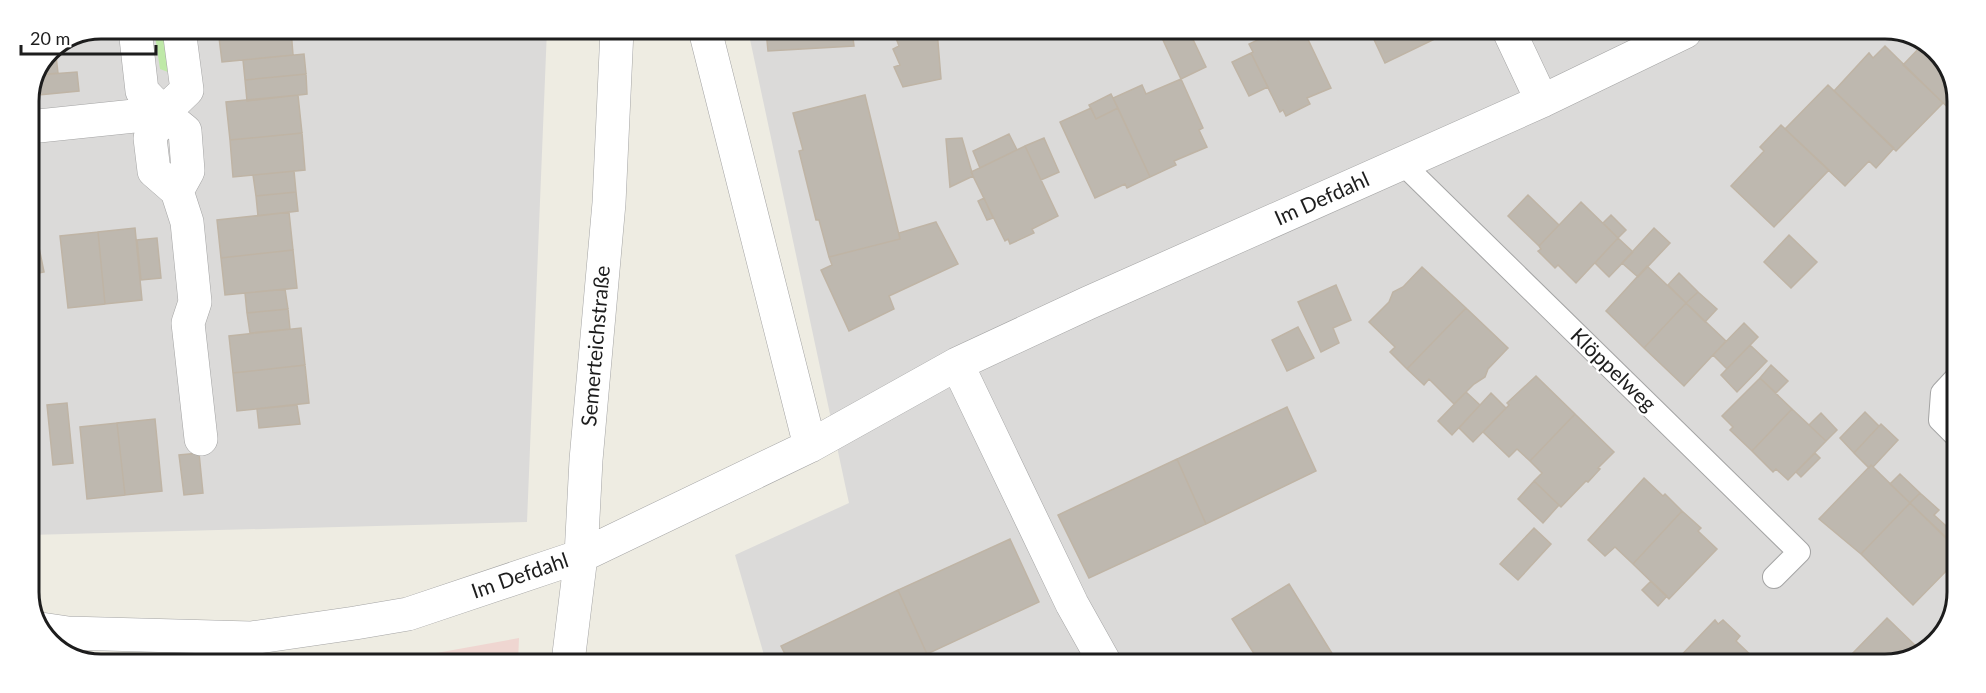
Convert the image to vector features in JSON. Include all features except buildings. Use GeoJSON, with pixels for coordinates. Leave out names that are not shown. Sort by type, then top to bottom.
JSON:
{"type":"FeatureCollection","features":[{"type":"Feature","properties":{"kind":"street"},"geometry":{"type":"LineString","coordinates":[[136,39],[142,91],[163,113]]}},
{"type":"Feature","properties":{"kind":"street"},"geometry":{"type":"LineString","coordinates":[[181,39],[186,90],[163,113],[150,138],[154,171],[177,191],[187,222],[195,302],[188,323],[201,439]]}},
{"type":"Feature","properties":{"kind":"street","name":"Semerteichstraße"},"geometry":{"type":"LineString","coordinates":[[569,654],[581,556],[585,460],[609,203],[617,39]]}},
{"type":"Feature","properties":{"kind":"street"},"geometry":{"type":"LineString","coordinates":[[707,39],[810,446]]}},
{"type":"Feature","properties":{"kind":"street"},"geometry":{"type":"LineString","coordinates":[[1513,39],[1542,101]]}},
{"type":"Feature","properties":{"kind":"street","name":"Im Defdahl"},"geometry":{"type":"LineString","coordinates":[[53,631],[251,638],[408,614],[581,556],[810,446],[957,364],[1088,303],[1542,101],[1670,39]]}},
{"type":"Feature","properties":{"kind":"street"},"geometry":{"type":"LineString","coordinates":[[39,126],[163,113]]}},
{"type":"Feature","properties":{"kind":"street"},"geometry":{"type":"LineString","coordinates":[[957,364],[1072,604],[1100,654]]}},
{"type":"Feature","properties":{"kind":"lane","name":"Klöppelweg"},"geometry":{"type":"LineString","coordinates":[[1402,163],[1798,552],[1774,577]]}},
{"type":"Feature","properties":{"kind":"lane"},"geometry":{"type":"LineString","coordinates":[[1947,388],[1942,393],[1940,420],[1947,427]]}},
{"type":"Feature","properties":{"kind":"shaded area"},"geometry":{"type":"Polygon","coordinates":[[[100,39],[547,39],[527,522],[39,535],[39,100],[44,77],[49,66],[57,57],[66,49],[77,44],[100,39]]]}},
{"type":"Feature","properties":{"kind":"shaded area"},"geometry":{"type":"Polygon","coordinates":[[[750,39],[1886,39],[1905,42],[1923,52],[1934,63],[1944,81],[1947,96],[1947,592],[1944,612],[1939,623],[1926,639],[1913,648],[1886,654],[764,654],[735,555],[849,503],[750,39]]]}},
{"type":"Feature","properties":{"kind":"shaded area"},"geometry":{"type":"Polygon","coordinates":[[[519,638],[518,654],[431,654],[519,638]]]}},
{"type":"Feature","properties":{"kind":"green space"},"geometry":{"type":"Polygon","coordinates":[[[156,39],[170,39],[174,68],[168,72],[160,69],[156,39]]]}}]}
